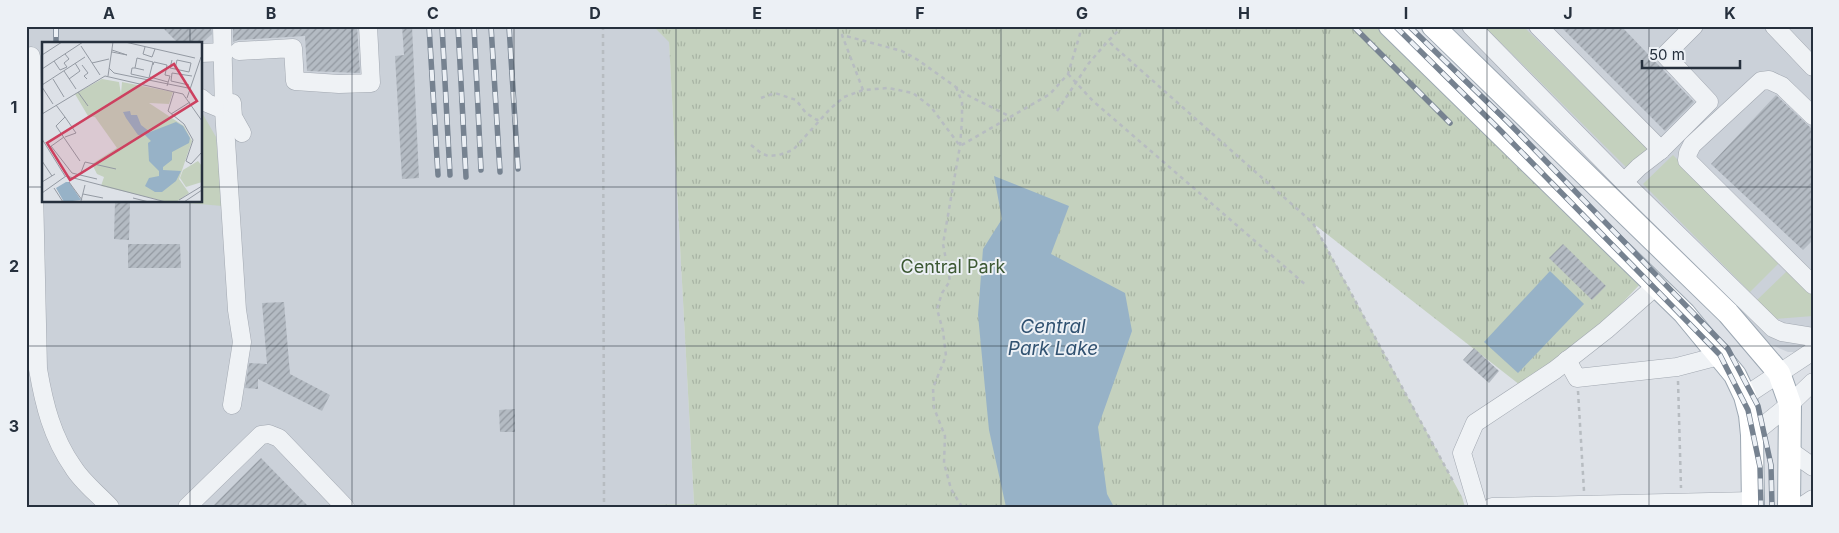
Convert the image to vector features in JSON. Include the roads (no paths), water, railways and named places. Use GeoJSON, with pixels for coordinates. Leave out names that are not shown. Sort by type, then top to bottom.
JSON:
{"type":"FeatureCollection","features":[{"type":"Feature","properties":{"kind":"main road"},"geometry":{"type":"LineString","coordinates":[[1390,26],[1684,313],[1735,375],[1745,396],[1750,415],[1753,504]]}},
{"type":"Feature","properties":{"kind":"main road"},"geometry":{"type":"LineString","coordinates":[[1433,26],[1728,313],[1779,372],[1790,404],[1789,507]]}},
{"type":"Feature","properties":{"kind":"main road"},"geometry":{"type":"LineString","coordinates":[[1549,182],[1570,160]]}},
{"type":"Feature","properties":{"kind":"street"},"geometry":{"type":"LineString","coordinates":[[222,26],[229,52],[224,110],[237,310],[242,342],[232,405]]}},
{"type":"Feature","properties":{"kind":"street"},"geometry":{"type":"LineString","coordinates":[[226,26],[232,117],[242,133]]}},
{"type":"Feature","properties":{"kind":"street"},"geometry":{"type":"LineString","coordinates":[[202,52],[292,48],[296,81],[339,84],[371,83],[368,26]]}},
{"type":"Feature","properties":{"kind":"street"},"geometry":{"type":"LineString","coordinates":[[1471,26],[1624,182],[1773,328],[1782,332],[1813,338]]}},
{"type":"Feature","properties":{"kind":"street"},"geometry":{"type":"LineString","coordinates":[[1538,26],[1662,150]]}},
{"type":"Feature","properties":{"kind":"street"},"geometry":{"type":"LineString","coordinates":[[1624,182],[1639,167],[1662,150],[1709,102],[1665,55],[1694,26]]}},
{"type":"Feature","properties":{"kind":"street"},"geometry":{"type":"LineString","coordinates":[[1774,26],[1811,61]]}},
{"type":"Feature","properties":{"kind":"street"},"geometry":{"type":"LineString","coordinates":[[34,56],[38,369],[43,401],[55,436],[73,468],[110,507]]}},
{"type":"Feature","properties":{"kind":"street"},"geometry":{"type":"LineString","coordinates":[[1813,116],[1782,86],[1769,80],[1761,81],[1692,145],[1687,160],[1813,285]]}},
{"type":"Feature","properties":{"kind":"street"},"geometry":{"type":"LineString","coordinates":[[202,99],[224,110]]}},
{"type":"Feature","properties":{"kind":"street"},"geometry":{"type":"LineString","coordinates":[[1478,507],[1462,453],[1475,423],[1555,370],[1656,286]]}},
{"type":"Feature","properties":{"kind":"street"},"geometry":{"type":"LineString","coordinates":[[1745,396],[1813,351]]}},
{"type":"Feature","properties":{"kind":"street"},"geometry":{"type":"LineString","coordinates":[[1567,360],[1577,378],[1677,367],[1719,356]]}},
{"type":"Feature","properties":{"kind":"street"},"geometry":{"type":"LineString","coordinates":[[1752,435],[1790,404],[1813,382]]}},
{"type":"Feature","properties":{"kind":"street"},"geometry":{"type":"LineString","coordinates":[[186,507],[261,434],[269,434],[278,438],[346,507]]}},
{"type":"Feature","properties":{"kind":"street"},"geometry":{"type":"LineString","coordinates":[[1789,450],[1813,467]]}},
{"type":"Feature","properties":{"kind":"street"},"geometry":{"type":"LineString","coordinates":[[1801,507],[1813,499]]}},
{"type":"Feature","properties":{"kind":"street"},"geometry":{"type":"LineString","coordinates":[[1492,507],[1681,502],[1753,504]]}},
{"type":"Feature","properties":{"kind":"water","name":"Central Park Lake"},"geometry":{"type":"Polygon","coordinates":[[[994,176],[1069,206],[1051,254],[1125,293],[1132,331],[1098,427],[1107,494],[1114,507],[1006,507],[989,430],[978,315],[983,249],[1002,219],[994,176]]]}},
{"type":"Feature","properties":{"kind":"water"},"geometry":{"type":"Polygon","coordinates":[[[1550,271],[1584,304],[1518,373],[1484,342],[1550,271]]]}},
{"type":"Feature","properties":{"kind":"railway"},"geometry":{"type":"LineString","coordinates":[[56,26],[56,42]]}},
{"type":"Feature","properties":{"kind":"railway"},"geometry":{"type":"LineString","coordinates":[[429,26],[438,175]]}},
{"type":"Feature","properties":{"kind":"railway"},"geometry":{"type":"LineString","coordinates":[[442,26],[450,175]]}},
{"type":"Feature","properties":{"kind":"railway"},"geometry":{"type":"LineString","coordinates":[[458,26],[466,177]]}},
{"type":"Feature","properties":{"kind":"railway"},"geometry":{"type":"LineString","coordinates":[[474,26],[481,170]]}},
{"type":"Feature","properties":{"kind":"railway"},"geometry":{"type":"LineString","coordinates":[[491,26],[500,172]]}},
{"type":"Feature","properties":{"kind":"railway"},"geometry":{"type":"LineString","coordinates":[[509,26],[518,169]]}},
{"type":"Feature","properties":{"kind":"railway"},"geometry":{"type":"LineString","coordinates":[[1353,26],[1450,123]]}},
{"type":"Feature","properties":{"kind":"railway"},"geometry":{"type":"LineString","coordinates":[[1395,26],[1500,130],[1720,355],[1748,410],[1760,467],[1761,507]]}},
{"type":"Feature","properties":{"kind":"railway"},"geometry":{"type":"LineString","coordinates":[[1409,26],[1508,122],[1728,349],[1758,406],[1771,465],[1772,507]]}},
{"type":"Feature","properties":{"kind":"park label","name":"Central Park"},"geometry":{"type":"Point","coordinates":[953,267]}}]}
